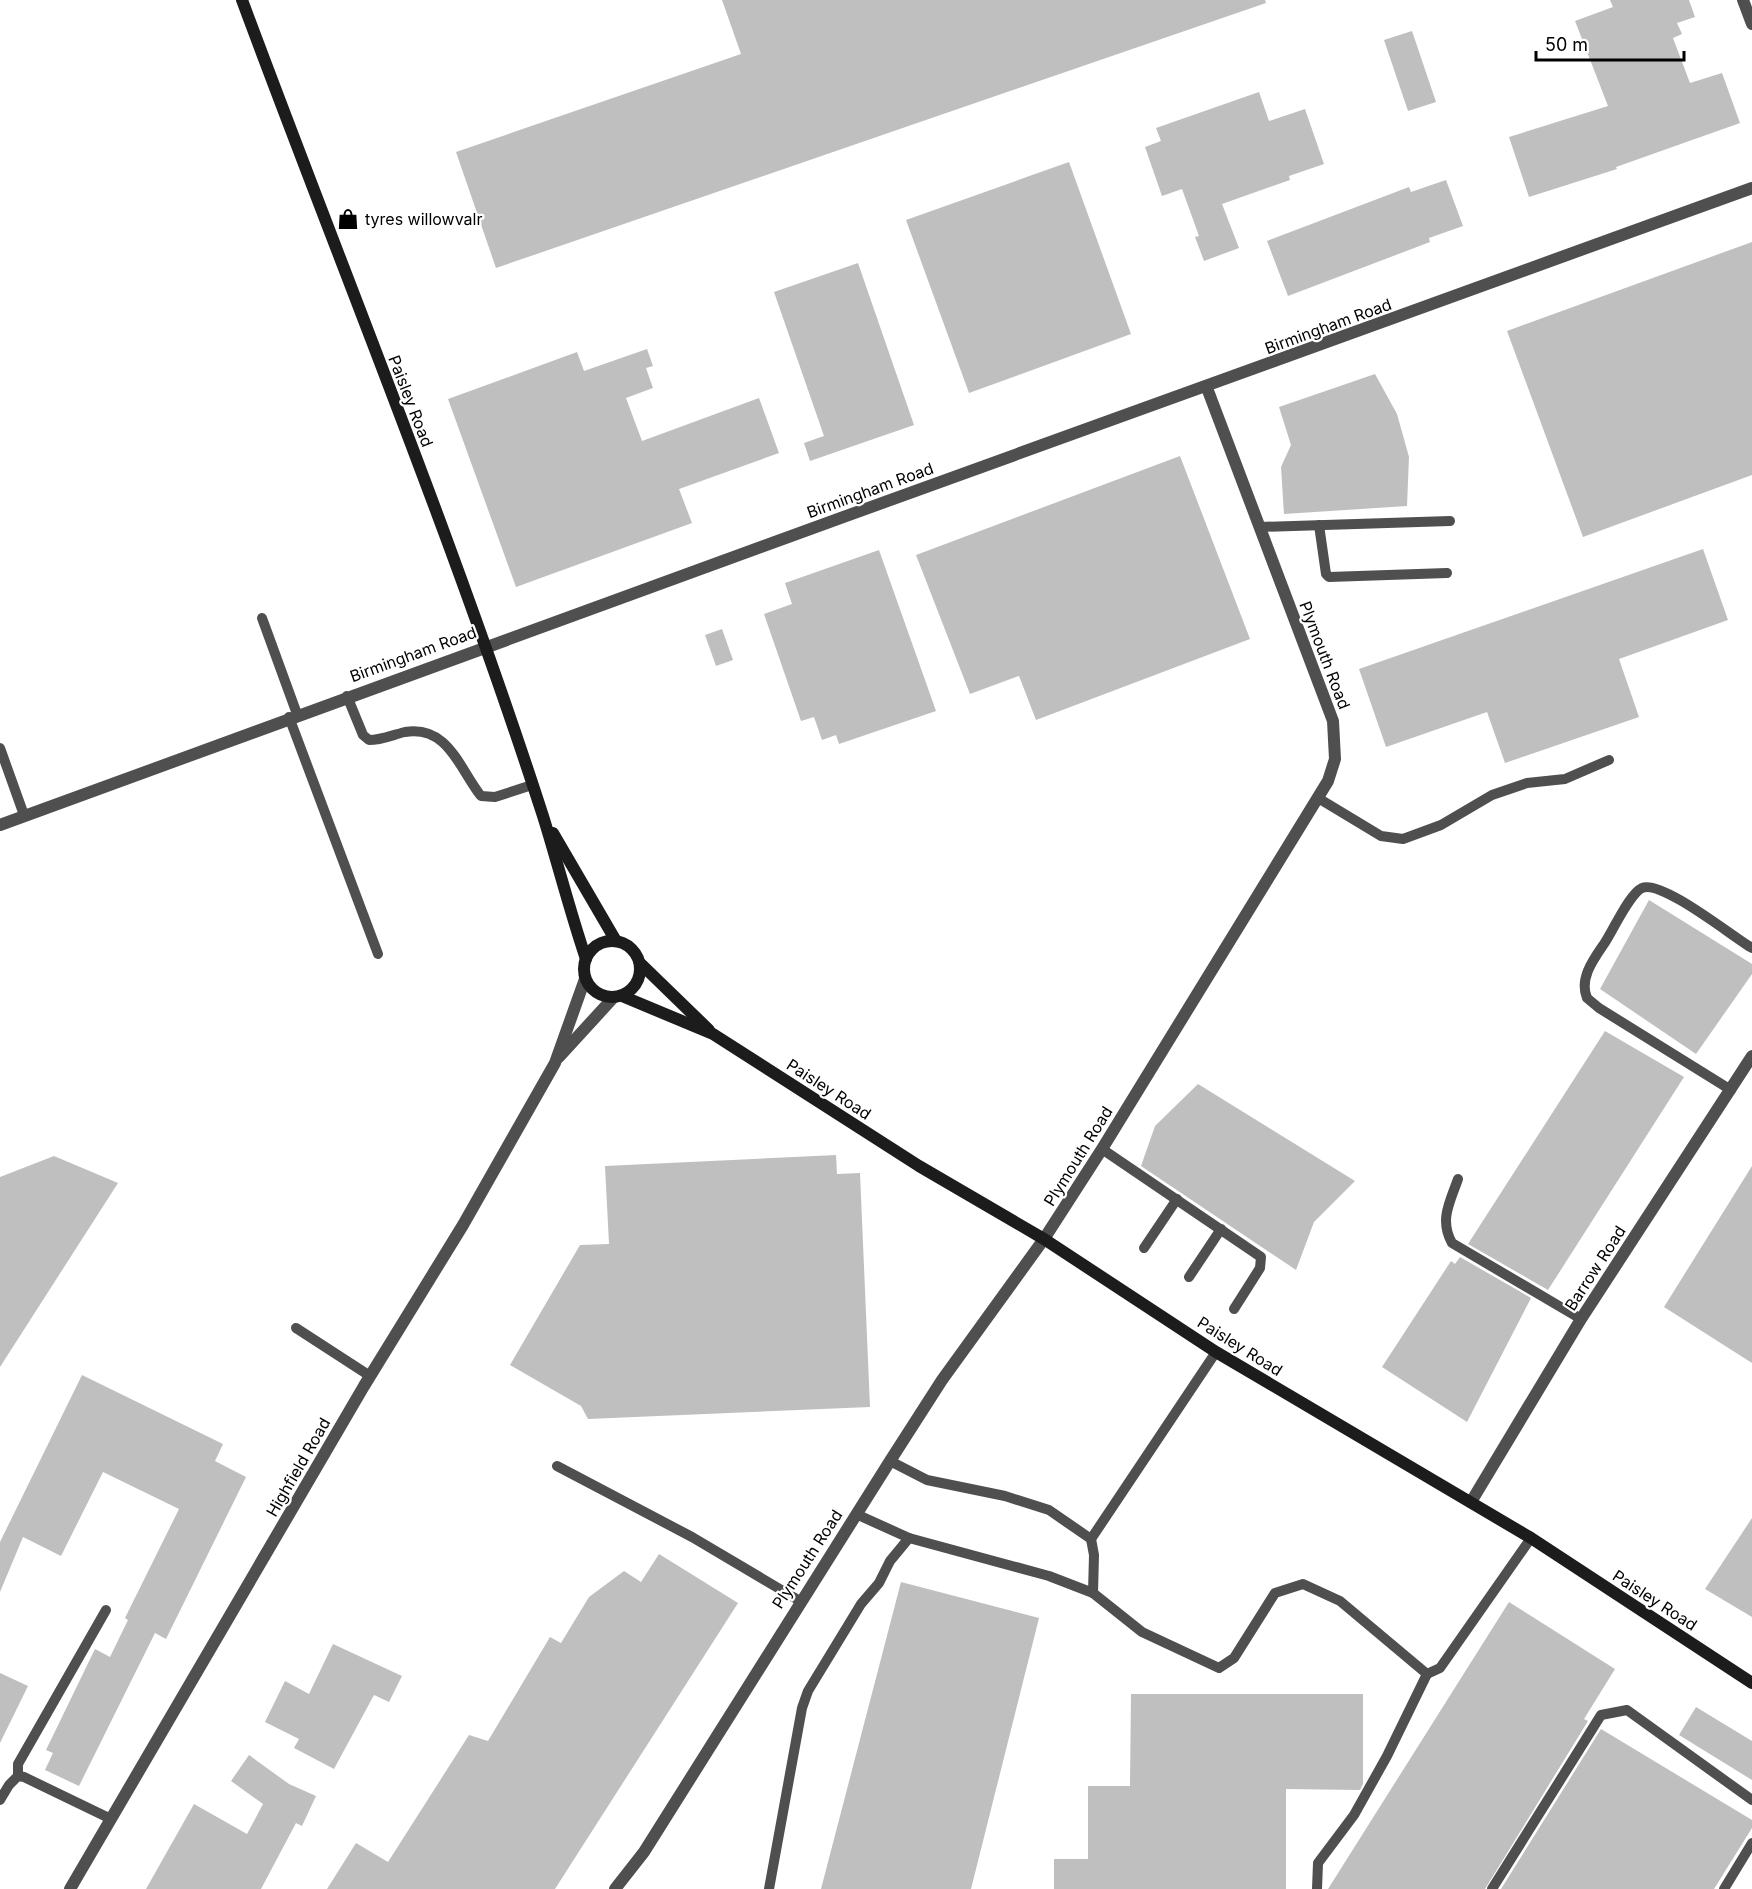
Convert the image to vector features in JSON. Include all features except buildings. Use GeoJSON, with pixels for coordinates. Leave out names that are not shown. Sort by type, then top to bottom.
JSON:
{"type":"FeatureCollection","features":[{"type":"Feature","properties":{"kind":"main road","name":"Paisley Road"},"geometry":{"type":"LineString","coordinates":[[242,0],[405,428],[543,817],[586,959]]}},
{"type":"Feature","properties":{"kind":"main road","name":"Paisley Road"},"geometry":{"type":"LineString","coordinates":[[543,817],[616,941]]}},
{"type":"Feature","properties":{"kind":"main road"},"geometry":{"type":"LineString","coordinates":[[616,941],[634,951],[640,964],[639,980],[635,987],[617,997],[596,993],[585,979],[586,959],[598,945],[616,941]]}},
{"type":"Feature","properties":{"kind":"main road","name":"Paisley Road"},"geometry":{"type":"LineString","coordinates":[[640,964],[713,1034],[919,1166],[1044,1239],[1216,1352],[1530,1538],[1752,1683]]}},
{"type":"Feature","properties":{"kind":"main road","name":"Paisley Road"},"geometry":{"type":"LineString","coordinates":[[617,997],[713,1034]]}},
{"type":"Feature","properties":{"kind":"street"},"geometry":{"type":"LineString","coordinates":[[1743,0],[1752,24]]}},
{"type":"Feature","properties":{"kind":"street","name":"Birmingham Road"},"geometry":{"type":"LineString","coordinates":[[0,825],[483,646],[1207,388],[1752,188]]}},
{"type":"Feature","properties":{"kind":"street","name":"Plymouth Road"},"geometry":{"type":"LineString","coordinates":[[615,1889],[644,1852],[800,1601],[942,1380],[1044,1239],[1102,1149],[1328,781],[1335,759],[1333,721],[1207,388]]}},
{"type":"Feature","properties":{"kind":"street","name":"Highfield Road"},"geometry":{"type":"LineString","coordinates":[[70,1889],[370,1376],[463,1225],[555,1063],[585,979]]}},
{"type":"Feature","properties":{"kind":"street","name":"Highfield Road"},"geometry":{"type":"LineString","coordinates":[[555,1063],[617,997]]}},
{"type":"Feature","properties":{"kind":"street","name":"Barrow Road"},"geometry":{"type":"LineString","coordinates":[[1471,1502],[1581,1319],[1752,1056]]}},
{"type":"Feature","properties":{"kind":"lane"},"geometry":{"type":"LineString","coordinates":[[1259,527],[1450,521]]}},
{"type":"Feature","properties":{"kind":"lane"},"geometry":{"type":"LineString","coordinates":[[1319,525],[1326,574],[1329,577],[1447,573]]}},
{"type":"Feature","properties":{"kind":"lane"},"geometry":{"type":"LineString","coordinates":[[262,618],[293,716],[378,954]]}},
{"type":"Feature","properties":{"kind":"lane"},"geometry":{"type":"LineString","coordinates":[[347,696],[363,735],[369,740],[382,740],[405,732],[424,732],[437,736],[447,745],[481,795],[495,797],[532,785]]}},
{"type":"Feature","properties":{"kind":"lane"},"geometry":{"type":"LineString","coordinates":[[0,748],[24,816]]}},
{"type":"Feature","properties":{"kind":"lane"},"geometry":{"type":"LineString","coordinates":[[1318,798],[1381,836],[1403,839],[1441,825],[1492,795],[1527,783],[1565,779],[1609,760]]}},
{"type":"Feature","properties":{"kind":"lane"},"geometry":{"type":"LineString","coordinates":[[1731,1090],[1599,1008],[1587,998],[1584,982],[1630,901],[1640,888],[1649,886],[1667,892],[1752,948]]}},
{"type":"Feature","properties":{"kind":"lane"},"geometry":{"type":"LineString","coordinates":[[1102,1149],[1260,1257],[1260,1268],[1234,1309]]}},
{"type":"Feature","properties":{"kind":"lane"},"geometry":{"type":"LineString","coordinates":[[1458,1179],[1444,1219],[1446,1232],[1452,1243],[1581,1319]]}},
{"type":"Feature","properties":{"kind":"lane"},"geometry":{"type":"LineString","coordinates":[[1144,1248],[1177,1199]]}},
{"type":"Feature","properties":{"kind":"lane"},"geometry":{"type":"LineString","coordinates":[[1189,1277],[1221,1229]]}},
{"type":"Feature","properties":{"kind":"lane"},"geometry":{"type":"LineString","coordinates":[[296,1328],[370,1376]]}},
{"type":"Feature","properties":{"kind":"lane"},"geometry":{"type":"LineString","coordinates":[[1090,1539],[1216,1352]]}},
{"type":"Feature","properties":{"kind":"lane"},"geometry":{"type":"LineString","coordinates":[[890,1461],[927,1480],[1005,1496],[1048,1510],[1090,1539],[1094,1555],[1093,1593]]}},
{"type":"Feature","properties":{"kind":"lane"},"geometry":{"type":"LineString","coordinates":[[557,1466],[692,1537],[800,1601]]}},
{"type":"Feature","properties":{"kind":"lane"},"geometry":{"type":"LineString","coordinates":[[856,1514],[909,1538],[1049,1576],[1093,1593],[1142,1632],[1219,1668],[1234,1658],[1275,1593],[1304,1584],[1341,1601],[1427,1674]]}},
{"type":"Feature","properties":{"kind":"lane"},"geometry":{"type":"LineString","coordinates":[[769,1889],[802,1708],[808,1691],[861,1604],[879,1583],[890,1561],[909,1538]]}},
{"type":"Feature","properties":{"kind":"lane"},"geometry":{"type":"LineString","coordinates":[[1317,1889],[1318,1863],[1354,1815],[1387,1756],[1427,1674],[1440,1668],[1530,1538]]}},
{"type":"Feature","properties":{"kind":"lane"},"geometry":{"type":"LineString","coordinates":[[0,1800],[18,1776],[18,1764],[106,1610]]}},
{"type":"Feature","properties":{"kind":"lane"},"geometry":{"type":"LineString","coordinates":[[1492,1889],[1601,1715],[1627,1710],[1752,1800]]}},
{"type":"Feature","properties":{"kind":"lane"},"geometry":{"type":"LineString","coordinates":[[18,1776],[111,1819]]}},
{"type":"Feature","properties":{"kind":"lane"},"geometry":{"type":"LineString","coordinates":[[1724,1889],[1752,1843]]}},
{"type":"Feature","properties":{"kind":"place","name":"tyres willowvalr"},"geometry":{"type":"Point","coordinates":[348,219]}}]}
